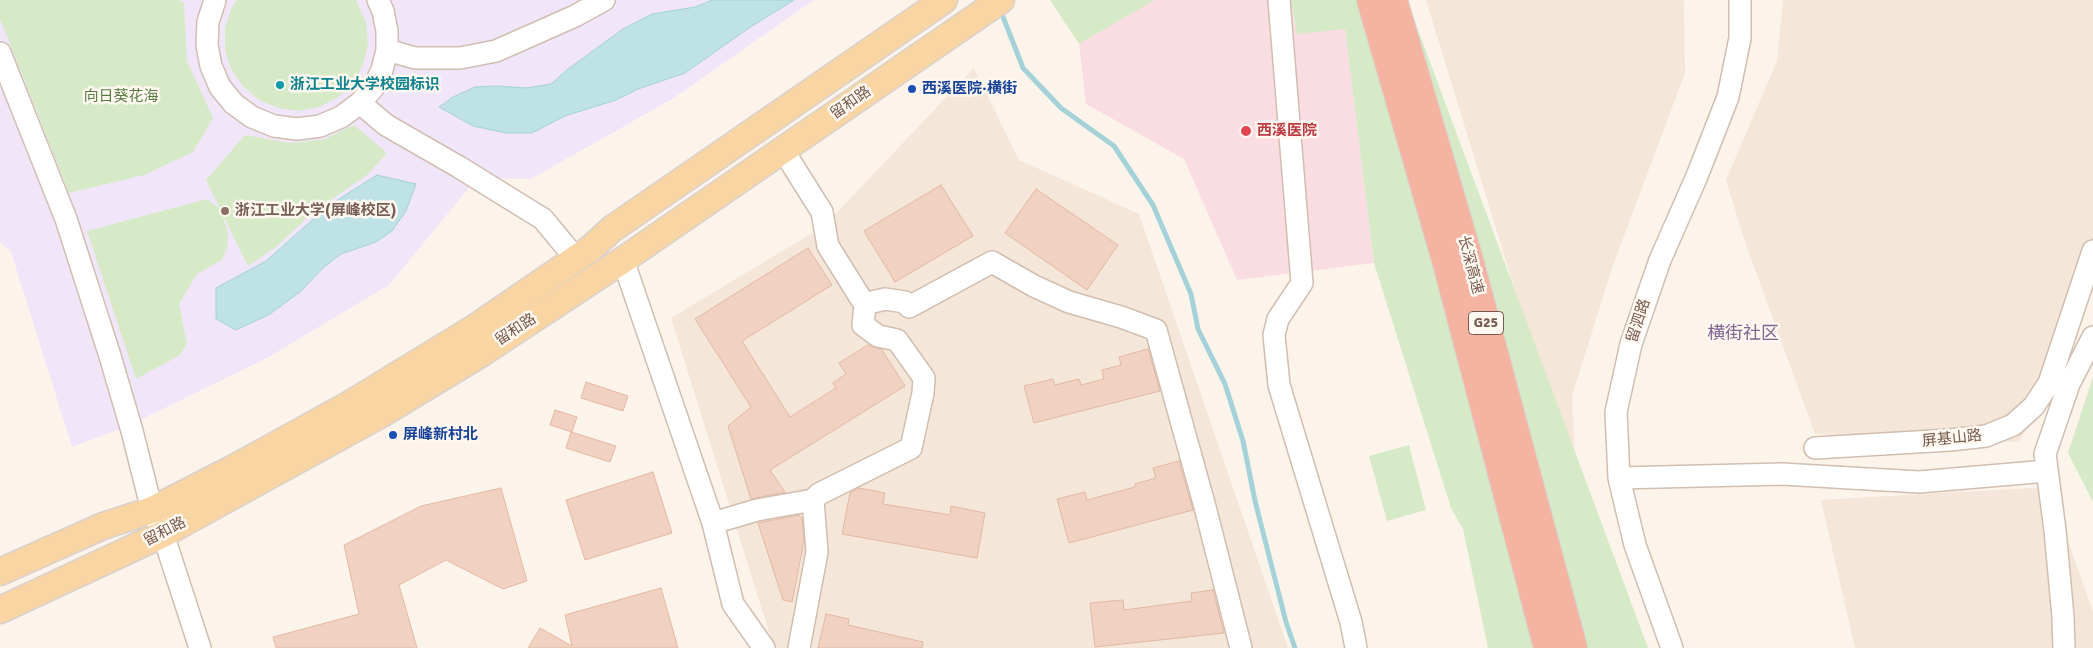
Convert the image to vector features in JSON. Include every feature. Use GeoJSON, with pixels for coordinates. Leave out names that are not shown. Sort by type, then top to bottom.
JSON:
{"type":"FeatureCollection","features":[{"type":"Feature","properties":{"kind":"highway","name":"长深高速"},"geometry":{"type":"LineString","coordinates":[[1371,0],[1446,260],[1548,648]]}},
{"type":"Feature","properties":{"kind":"highway","name":"长深高速"},"geometry":{"type":"LineString","coordinates":[[1393,0],[1467,253],[1573,648]]}},
{"type":"Feature","properties":{"kind":"main road","name":"留和路"},"geometry":{"type":"LineString","coordinates":[[0,572],[103,526],[152,510],[236,467],[345,407],[476,327],[576,259],[620,224],[944,0]]}},
{"type":"Feature","properties":{"kind":"main road","name":"留和路"},"geometry":{"type":"LineString","coordinates":[[0,610],[163,534],[382,413],[482,353],[623,260],[1001,0]]}},
{"type":"Feature","properties":{"kind":"street"},"geometry":{"type":"LineString","coordinates":[[214,0],[208,22],[207,37],[211,66],[220,87],[252,117],[274,126],[297,129],[320,126],[341,117],[360,103],[373,88],[382,70],[387,50],[387,31],[378,0]]}},
{"type":"Feature","properties":{"kind":"street"},"geometry":{"type":"LineString","coordinates":[[387,50],[415,58],[460,58],[496,51],[575,16],[604,0]]}},
{"type":"Feature","properties":{"kind":"street"},"geometry":{"type":"LineString","coordinates":[[1279,0],[1302,283],[1278,319],[1274,335],[1279,385],[1351,622],[1356,648]]}},
{"type":"Feature","properties":{"kind":"street","name":"留泗路"},"geometry":{"type":"LineString","coordinates":[[1672,648],[1635,545],[1619,478],[1616,412],[1631,344],[1660,260],[1697,176],[1728,96],[1740,38],[1740,0]]}},
{"type":"Feature","properties":{"kind":"street"},"geometry":{"type":"LineString","coordinates":[[0,53],[66,219],[110,356],[152,510],[163,534],[200,648]]}},
{"type":"Feature","properties":{"kind":"street"},"geometry":{"type":"LineString","coordinates":[[360,103],[386,125],[543,219],[576,259]]}},
{"type":"Feature","properties":{"kind":"street"},"geometry":{"type":"LineString","coordinates":[[713,522],[757,510],[814,500],[819,494],[911,448],[923,393],[924,378],[897,340],[878,336],[863,325],[864,304],[828,246],[822,212],[783,150]]}},
{"type":"Feature","properties":{"kind":"street","name":"屏基山路"},"geometry":{"type":"LineString","coordinates":[[1815,448],[1986,436],[2013,425],[2034,406],[2048,383],[2093,251]]}},
{"type":"Feature","properties":{"kind":"street"},"geometry":{"type":"LineString","coordinates":[[623,260],[713,522],[733,604],[764,648]]}},
{"type":"Feature","properties":{"kind":"street"},"geometry":{"type":"LineString","coordinates":[[864,304],[885,299],[905,302],[908,307],[992,262],[1034,286],[1070,302],[1121,317],[1156,330],[1205,507],[1241,648]]}},
{"type":"Feature","properties":{"kind":"street"},"geometry":{"type":"LineString","coordinates":[[2064,648],[2055,530],[2044,454],[2069,384],[2093,337]]}},
{"type":"Feature","properties":{"kind":"street"},"geometry":{"type":"LineString","coordinates":[[1619,478],[1782,474],[1919,482],[2047,471]]}},
{"type":"Feature","properties":{"kind":"street"},"geometry":{"type":"LineString","coordinates":[[799,648],[817,552],[814,500]]}},
{"type":"Feature","properties":{"kind":"shaded area","name":"浙江工业大学(屏峰校区)"},"geometry":{"type":"Polygon","coordinates":[[[0,0],[814,0],[674,98],[531,179],[477,178],[389,285],[267,358],[126,427],[72,447],[11,252],[0,243],[0,0]]]}},
{"type":"Feature","properties":{"kind":"shaded area","name":"西溪医院"},"geometry":{"type":"Polygon","coordinates":[[[1150,0],[1293,0],[1345,28],[1374,263],[1237,280],[1184,159],[1086,104],[1079,44],[1150,0]]]}},
{"type":"Feature","properties":{"kind":"shaded area"},"geometry":{"type":"Polygon","coordinates":[[[1426,0],[1684,0],[1685,73],[1612,268],[1572,396],[1577,493],[1426,0]]]}},
{"type":"Feature","properties":{"kind":"shaded area"},"geometry":{"type":"Polygon","coordinates":[[[1783,0],[2093,0],[2093,256],[2040,411],[2018,442],[1815,434],[1744,239],[1726,180],[1777,61],[1783,0]]]}},
{"type":"Feature","properties":{"kind":"shaded area"},"geometry":{"type":"Polygon","coordinates":[[[974,68],[1019,160],[1139,214],[1288,648],[774,648],[671,318],[824,226],[974,68]]]}},
{"type":"Feature","properties":{"kind":"shaded area"},"geometry":{"type":"Polygon","coordinates":[[[2049,487],[2093,612],[2093,648],[1855,648],[1821,500],[2049,487]]]}},
{"type":"Feature","properties":{"kind":"green space","name":"向日葵花海"},"geometry":{"type":"Polygon","coordinates":[[[0,0],[179,0],[184,3],[187,61],[213,118],[193,152],[144,175],[69,193],[0,19],[0,0]]]}},
{"type":"Feature","properties":{"kind":"green space"},"geometry":{"type":"Polygon","coordinates":[[[237,0],[356,0],[366,22],[368,44],[363,65],[353,84],[337,98],[319,107],[298,111],[278,108],[259,100],[243,86],[231,69],[225,49],[225,28],[231,9],[237,0]]]}},
{"type":"Feature","properties":{"kind":"green space"},"geometry":{"type":"Polygon","coordinates":[[[1050,0],[1155,0],[1079,44],[1050,0]]]}},
{"type":"Feature","properties":{"kind":"green space"},"geometry":{"type":"Polygon","coordinates":[[[1291,0],[1407,0],[1648,648],[1488,648],[1463,529],[1451,508],[1374,263],[1345,29],[1297,34],[1291,0]]]}},
{"type":"Feature","properties":{"kind":"green space"},"geometry":{"type":"Polygon","coordinates":[[[354,125],[387,153],[367,175],[312,213],[276,247],[248,266],[222,213],[228,234],[227,249],[222,260],[197,274],[179,304],[187,344],[180,355],[136,379],[87,231],[207,199],[220,209],[206,180],[245,135],[290,143],[325,139],[354,125]]]}},
{"type":"Feature","properties":{"kind":"green space"},"geometry":{"type":"Polygon","coordinates":[[[2093,377],[2093,502],[2068,453],[2093,377]]]}},
{"type":"Feature","properties":{"kind":"green space"},"geometry":{"type":"Polygon","coordinates":[[[1409,445],[1426,510],[1387,521],[1369,456],[1409,445]]]}},
{"type":"Feature","properties":{"kind":"water"},"geometry":{"type":"Polygon","coordinates":[[[712,0],[794,0],[749,28],[685,73],[638,89],[616,100],[565,116],[532,133],[506,133],[473,126],[439,107],[453,97],[475,87],[526,88],[551,84],[568,69],[623,29],[652,14],[695,7],[712,0]]]}},
{"type":"Feature","properties":{"kind":"water"},"geometry":{"type":"Polygon","coordinates":[[[377,175],[416,184],[406,211],[392,231],[376,242],[341,254],[324,267],[300,292],[270,314],[236,330],[216,319],[216,288],[266,261],[328,206],[377,175]]]}},
{"type":"Feature","properties":{"kind":"building"},"geometry":{"type":"Polygon","coordinates":[[[941,185],[973,236],[895,282],[864,231],[941,185]]]}},
{"type":"Feature","properties":{"kind":"building"},"geometry":{"type":"Polygon","coordinates":[[[1036,189],[1118,245],[1087,290],[1005,233],[1036,189]]]}},
{"type":"Feature","properties":{"kind":"building"},"geometry":{"type":"Polygon","coordinates":[[[808,248],[832,285],[742,341],[790,417],[836,388],[833,383],[846,374],[839,363],[868,345],[882,350],[905,386],[770,470],[785,492],[751,499],[728,426],[751,407],[695,319],[808,248]]]}},
{"type":"Feature","properties":{"kind":"building"},"geometry":{"type":"Polygon","coordinates":[[[1148,349],[1160,391],[1034,423],[1024,386],[1053,379],[1055,385],[1079,379],[1081,385],[1104,379],[1102,370],[1121,365],[1119,357],[1148,349]]]}},
{"type":"Feature","properties":{"kind":"building"},"geometry":{"type":"Polygon","coordinates":[[[586,382],[628,396],[623,411],[581,398],[586,382]]]}},
{"type":"Feature","properties":{"kind":"building"},"geometry":{"type":"Polygon","coordinates":[[[555,410],[577,417],[572,432],[550,425],[555,410]]]}},
{"type":"Feature","properties":{"kind":"building"},"geometry":{"type":"Polygon","coordinates":[[[571,432],[616,446],[610,462],[566,448],[571,432]]]}},
{"type":"Feature","properties":{"kind":"building"},"geometry":{"type":"Polygon","coordinates":[[[1179,461],[1193,510],[1069,543],[1057,499],[1085,492],[1087,500],[1135,487],[1135,484],[1156,478],[1153,468],[1179,461]]]}},
{"type":"Feature","properties":{"kind":"building"},"geometry":{"type":"Polygon","coordinates":[[[653,472],[672,533],[585,560],[566,500],[653,472]]]}},
{"type":"Feature","properties":{"kind":"building"},"geometry":{"type":"Polygon","coordinates":[[[501,488],[527,581],[503,589],[446,560],[399,585],[417,648],[276,648],[273,637],[359,614],[344,545],[421,506],[501,488]]]}},
{"type":"Feature","properties":{"kind":"building"},"geometry":{"type":"Polygon","coordinates":[[[859,488],[885,493],[883,504],[950,515],[951,506],[985,513],[977,558],[842,534],[850,493],[859,488]]]}},
{"type":"Feature","properties":{"kind":"building"},"geometry":{"type":"Polygon","coordinates":[[[799,515],[802,519],[804,541],[792,602],[783,600],[758,523],[799,515]]]}},
{"type":"Feature","properties":{"kind":"building"},"geometry":{"type":"Polygon","coordinates":[[[661,588],[678,648],[528,648],[540,628],[572,646],[565,615],[661,588]]]}},
{"type":"Feature","properties":{"kind":"building"},"geometry":{"type":"Polygon","coordinates":[[[1213,590],[1224,633],[1095,647],[1090,603],[1123,600],[1124,610],[1192,601],[1191,593],[1213,590]]]}},
{"type":"Feature","properties":{"kind":"building"},"geometry":{"type":"Polygon","coordinates":[[[826,614],[849,619],[848,625],[923,642],[922,648],[818,648],[826,614]]]}},
{"type":"Feature","properties":{"kind":"waterway"},"geometry":{"type":"LineString","coordinates":[[1000,9],[1023,68],[1061,108],[1114,146],[1153,205],[1191,294],[1198,329],[1225,384],[1243,441],[1255,501],[1286,622],[1295,648]]}},
{"type":"Feature","properties":{"kind":"place","name":"浙江工业大学校园标识"},"geometry":{"type":"Point","coordinates":[280,85]}},
{"type":"Feature","properties":{"kind":"place","name":"西溪医院·横街"},"geometry":{"type":"Point","coordinates":[912,89]}},
{"type":"Feature","properties":{"kind":"place","name":"西溪医院"},"geometry":{"type":"Point","coordinates":[1246,131]}},
{"type":"Feature","properties":{"kind":"place","name":"浙江工业大学(屏峰校区)"},"geometry":{"type":"Point","coordinates":[225,211]}},
{"type":"Feature","properties":{"kind":"place","name":"屏峰新村北"},"geometry":{"type":"Point","coordinates":[393,435]}},
{"type":"Feature","properties":{"kind":"district","name":"横街社区"},"geometry":{"type":"Point","coordinates":[1743,334]}}]}
